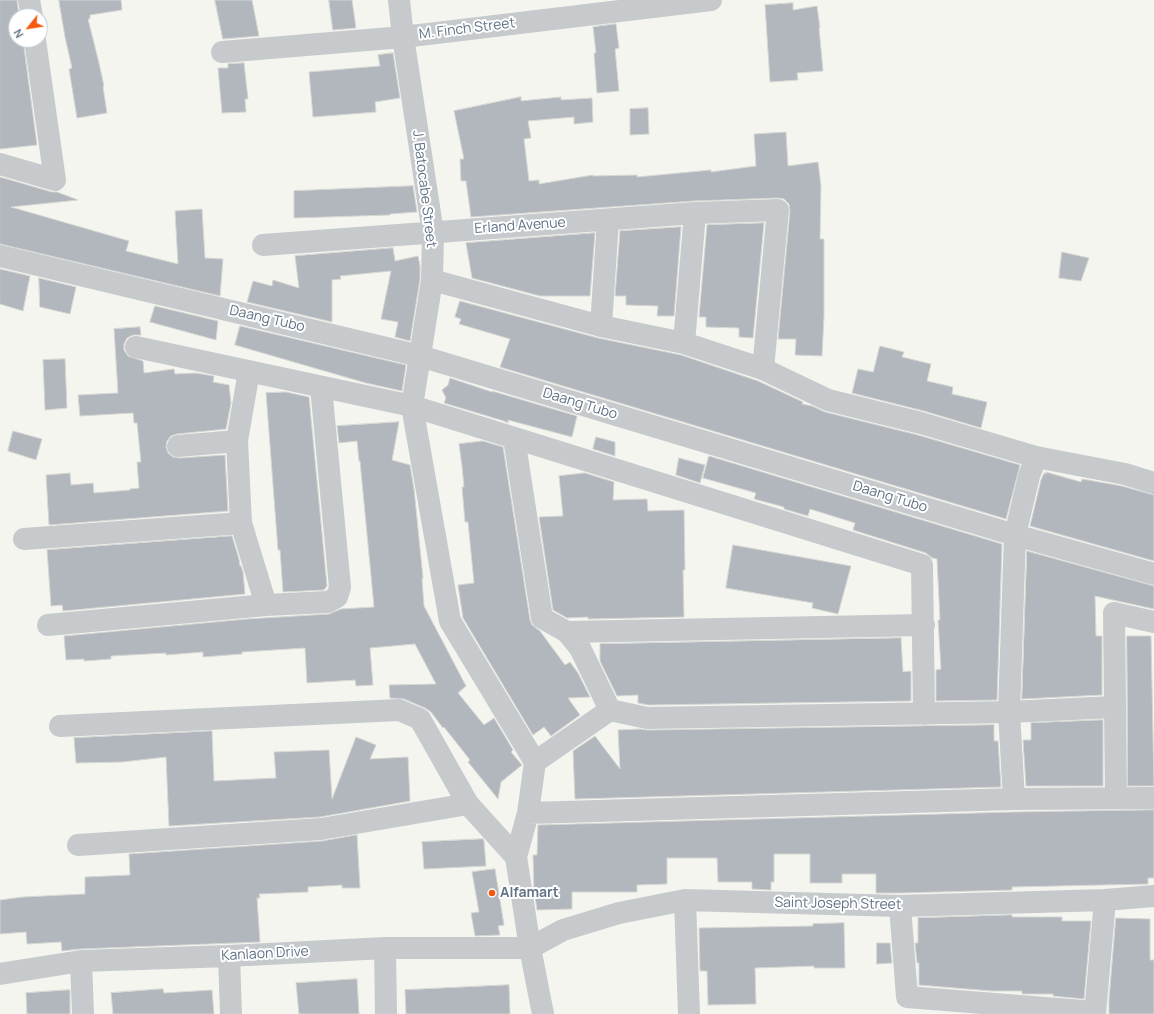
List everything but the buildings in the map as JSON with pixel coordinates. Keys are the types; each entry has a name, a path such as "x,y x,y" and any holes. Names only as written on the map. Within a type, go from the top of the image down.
{"street":[{"name":"J. Batocabe Street","path":"399,0 403,37 433,233 432,280 412,406 450,621 535,762"},
{"name":"M. Finch Street","path":"222,52 403,37 711,0"},
{"path":"0,164 55,180 36,48"},
{"name":"Erland Avenue","path":"263,245 695,213 778,210 763,370"},
{"path":"684,343 695,213"},
{"path":"601,326 608,220"},
{"name":"Daang Tubo","path":"0,256 420,356 1015,535 1154,574"},
{"path":"432,280 601,326 684,343 763,370 828,400 920,423 1036,457 1125,474 1154,483"},
{"path":"136,347 412,406 922,565 924,714"},
{"path":"249,371 238,441 241,523 266,605"},
{"path":"48,625 266,605 328,602 337,597 340,587 321,387"},
{"path":"514,438 542,618 567,632 580,648 610,710"},
{"path":"178,446 238,441"},
{"path":"1014,799 1009,712 1015,535 1029,476 1036,457"},
{"path":"24,539 241,523"},
{"path":"1116,798 1114,613 1154,622"},
{"path":"567,632 924,625"},
{"path":"543,1014 530,948 516,857 528,813 535,762 610,710 647,718 1009,712 1114,707"},
{"path":"60,726 399,710 420,719 468,804 516,857"},
{"path":"528,813 1014,799 1154,798"},
{"path":"78,845 320,829 468,804"},
{"name":"Saint Joseph Street","path":"530,948 563,930 619,913 685,900 900,906 1105,900 1154,896"},
{"path":"685,900 689,1014"},
{"path":"900,906 907,997 1095,1013 1105,900"},
{"path":"385,948 386,1014"},
{"name":"Kanlaon Drive","path":"0,974 81,961 229,956 385,948 530,948"},
{"path":"229,956 231,1014"},
{"path":"81,961 83,1014"}],"place":[{"name":"Alfamart","path":"492,893"}]}
